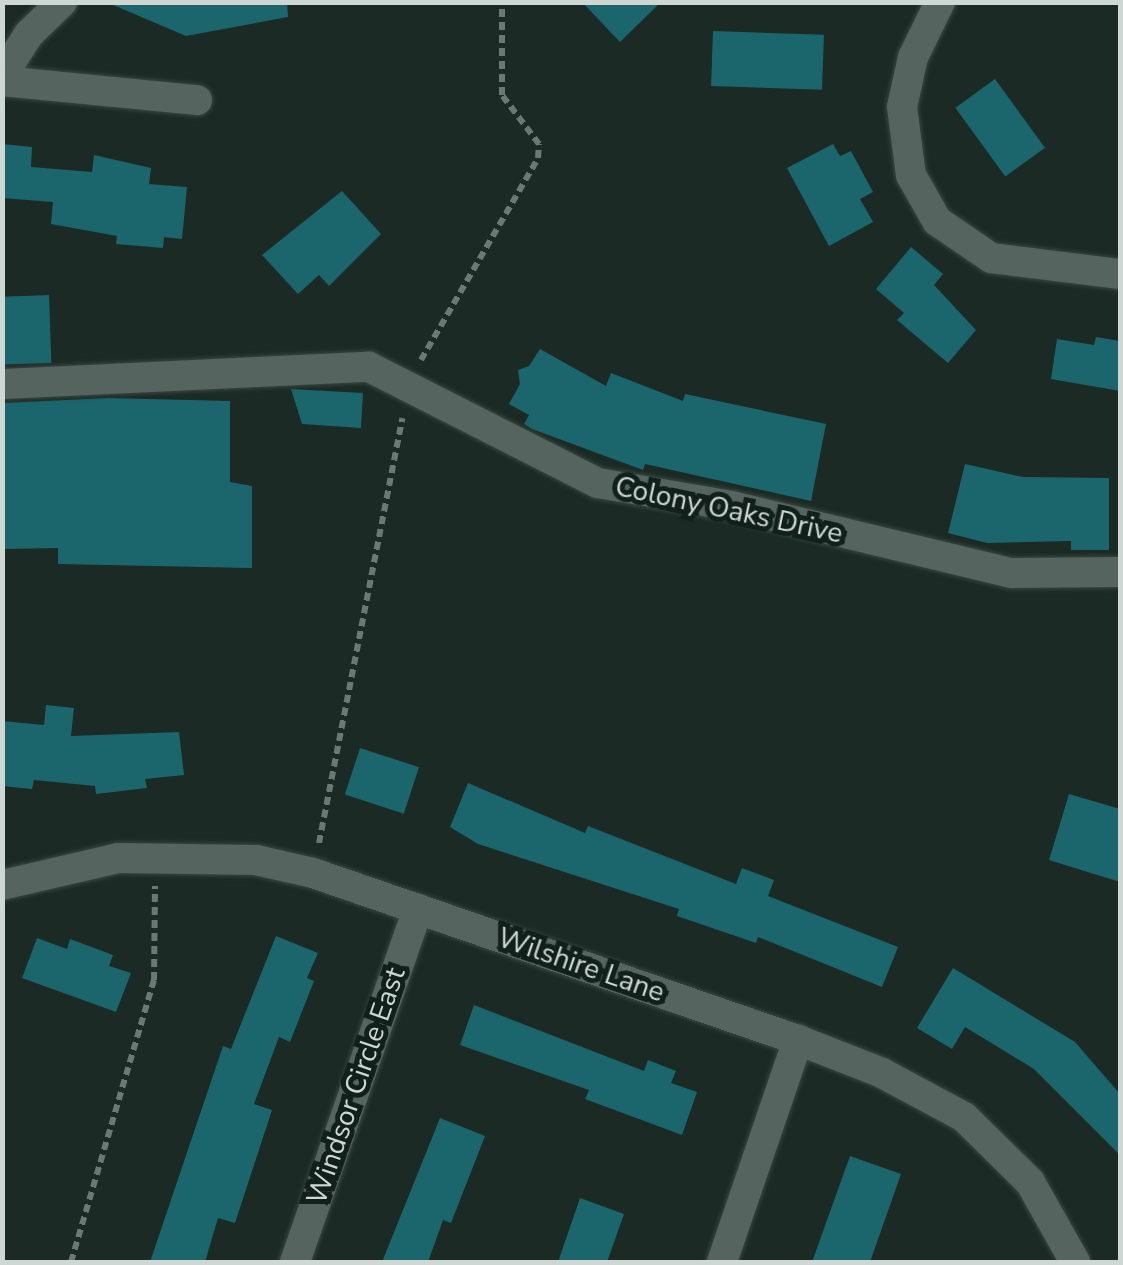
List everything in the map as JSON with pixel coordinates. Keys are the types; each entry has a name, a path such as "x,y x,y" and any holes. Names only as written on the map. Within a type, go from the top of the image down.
{"street":[{"path":"62,2 29,34 2,79 197,100"},
{"path":"940,2 913,58 902,107 911,175 930,210 963,244 991,258 1120,274"},
{"name":"Colony Oaks Drive","path":"2,384 350,365 408,382 598,482 732,506 1012,574 1120,572"},
{"name":"Wilshire Lane","path":"2,885 84,862 154,855 256,860 312,873 798,1040 882,1072 964,1117 1030,1182 1075,1262"},
{"name":"Windsor Circle East","path":"294,1262 418,909"},
{"path":"722,1262 798,1040"}],"path":[{"path":"312,873 408,382 538,158 538,144 502,95 502,2"},
{"path":"71,1262 154,980 154,855"}],"building":[{"path":"106,2 287,2 288,17 186,36"},
{"path":"582,2 661,2 620,42"},
{"path":"713,31 824,35 822,90 711,86"},
{"path":"995,79 1045,148 1005,177 955,108"},
{"path":"2,144 32,147 31,167 92,172 94,155 151,168 149,184 187,187 182,239 164,237 163,248 116,244 117,236 51,224 53,202 2,198"},
{"path":"833,144 840,156 851,151 873,192 860,199 873,222 829,246 787,168"},
{"path":"342,191 381,234 329,286 319,275 298,294 262,255"},
{"path":"911,247 943,274 934,285 976,330 948,363 897,320 904,313 876,289"},
{"path":"49,295 51,363 4,365 2,297"},
{"path":"1096,337 1120,341 1120,391 1051,379 1057,339 1094,345"},
{"path":"540,349 606,386 611,373 683,401 685,394 826,424 811,501 645,464 643,470 532,429 524,424 529,415 509,404 520,384 518,370 529,366"},
{"path":"291,389 363,393 361,428 302,424"},
{"path":"108,398 230,401 230,482 252,486 252,568 58,564 58,548 2,549 2,403"},
{"path":"965,464 1023,477 1109,478 1109,550 1071,550 1071,541 987,543 948,533"},
{"path":"46,705 74,708 71,736 179,732 184,775 145,779 147,788 96,794 95,786 34,780 32,789 2,786 2,721 44,725"},
{"path":"360,748 419,767 404,814 345,795"},
{"path":"468,783 585,833 588,826 736,884 742,868 774,880 768,896 898,947 882,987 758,937 756,943 677,916 679,909 478,844 450,827"},
{"path":"1069,794 1120,809 1120,882 1049,860"},
{"path":"276,936 318,953 307,978 314,981 290,1042 279,1037 254,1104 272,1110 235,1223 218,1218 205,1262 150,1262 223,1046 231,1049"},
{"path":"37,938 67,949 70,939 113,955 109,966 131,973 116,1012 22,978"},
{"path":"953,968 1075,1042 1120,1094 1120,1155 1034,1069 965,1027 952,1049 917,1028"},
{"path":"474,1005 644,1071 648,1060 676,1071 671,1083 697,1092 682,1135 585,1099 589,1090 460,1045"},
{"path":"440,1118 485,1136 451,1223 443,1220 428,1262 382,1262"},
{"path":"850,1156 901,1174 870,1262 812,1262"},
{"path":"580,1198 624,1214 607,1262 558,1262"}]}
